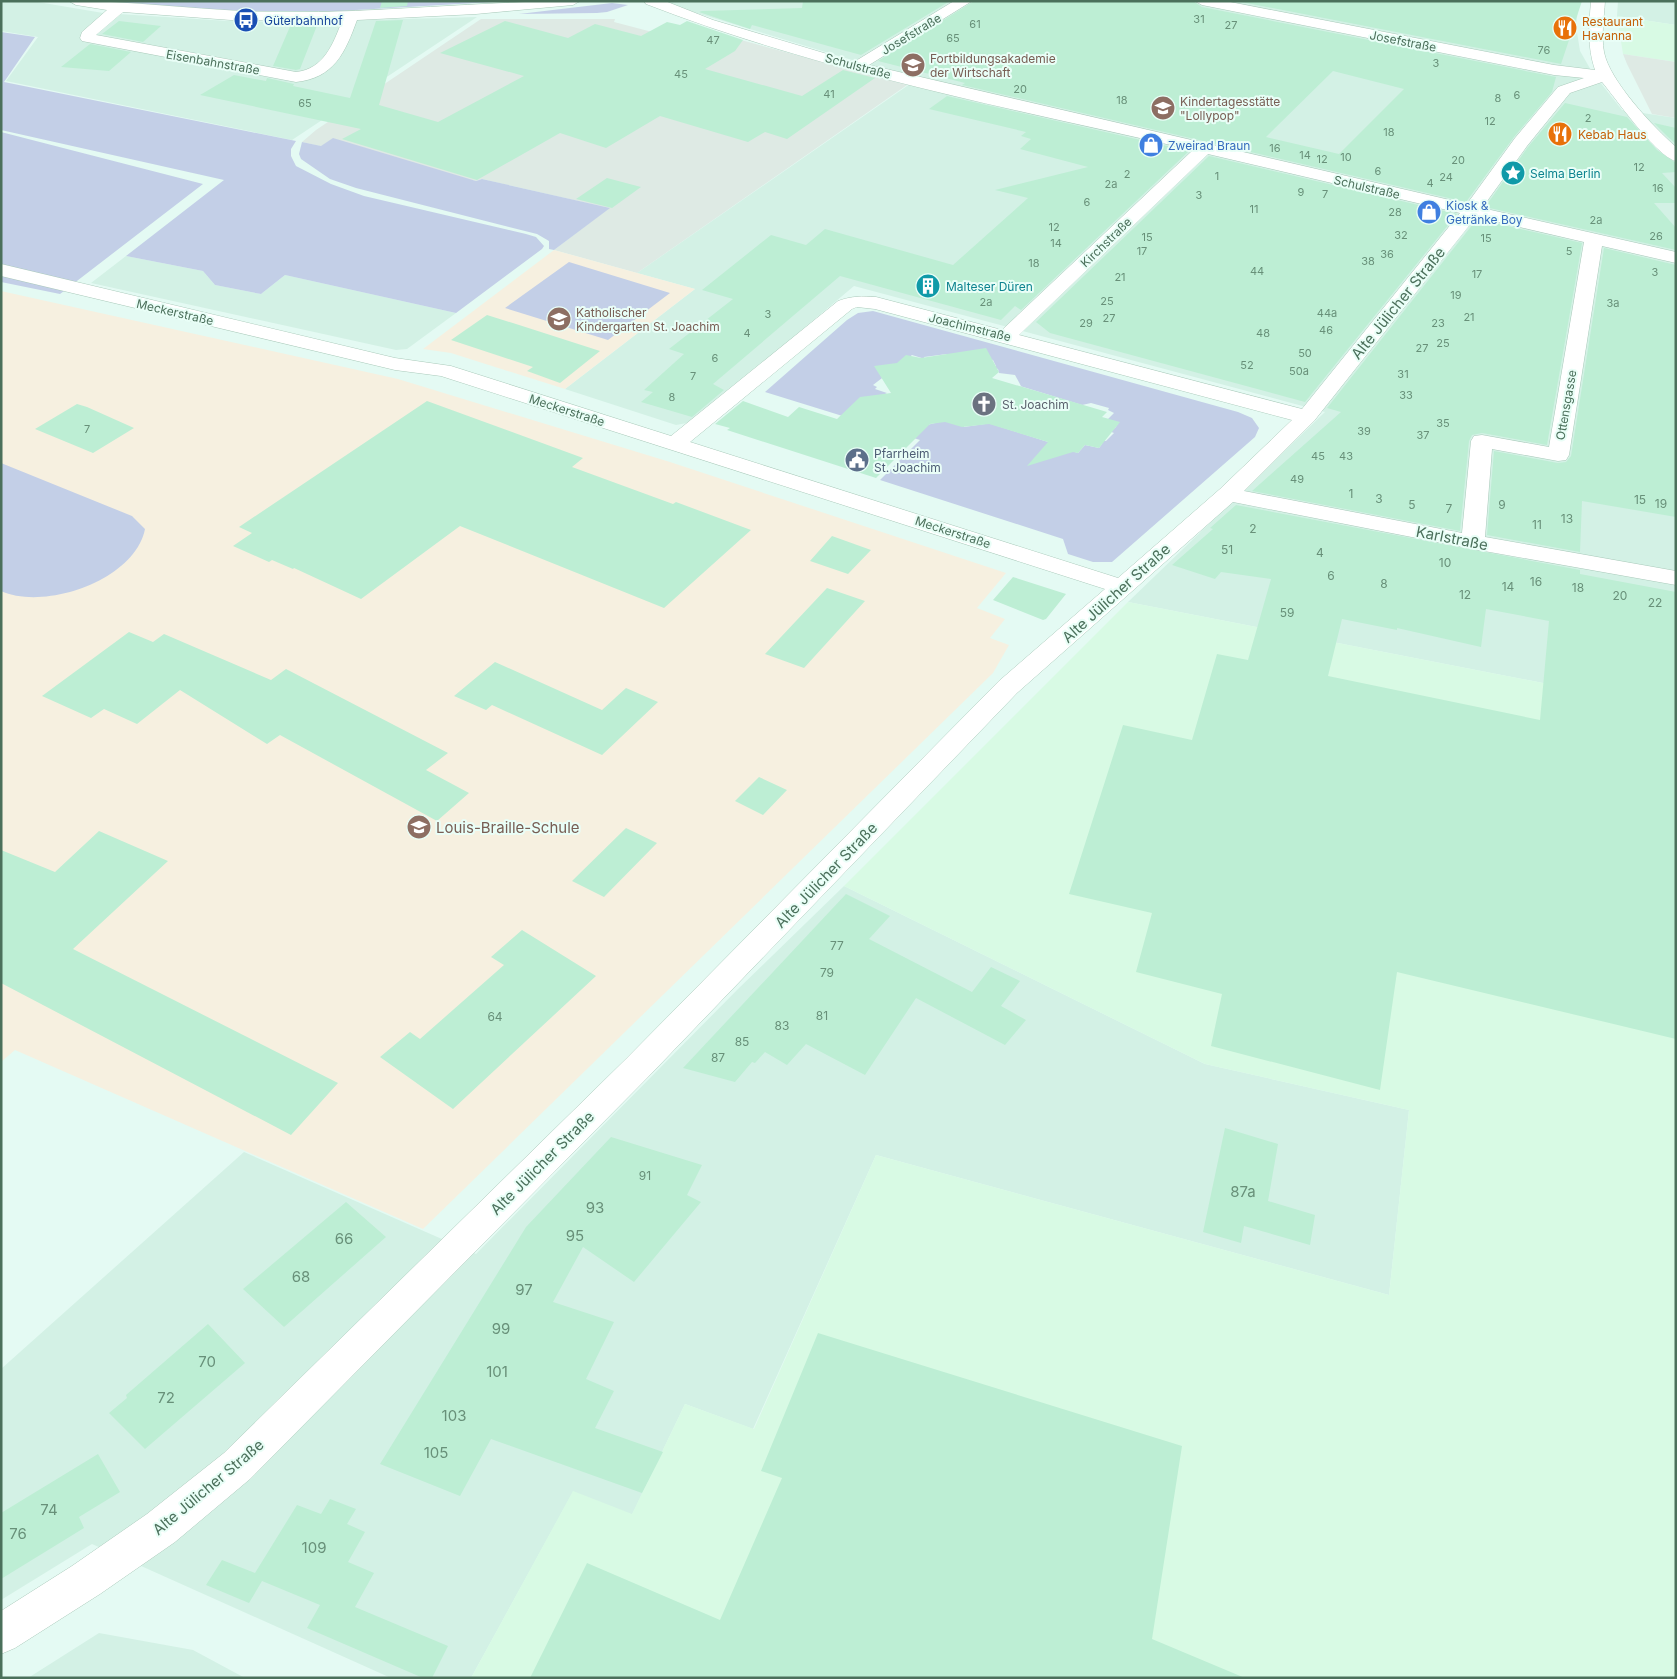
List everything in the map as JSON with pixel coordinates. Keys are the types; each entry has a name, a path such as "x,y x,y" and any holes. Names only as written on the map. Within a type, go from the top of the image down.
{"street":[{"path":"76,1 119,8 247,16 351,16 476,10 573,1"},
{"name":"Schulstraße","path":"651,1 701,20 856,68 1676,258"},
{"name":"Josefstraße","path":"856,68 965,1"},
{"name":"Josefstraße","path":"1202,1 1554,70 1605,76"},
{"path":"1598,1 1595,39 1596,54 1605,76 1658,140 1676,156"},
{"name":"Eisenbahnstraße","path":"119,8 86,35 87,38 296,77 312,76 330,63 351,16"},
{"name":"Alte Jülicher Straße","path":"1,1634 86,1580 161,1528 237,1466 638,1067 1008,687 1228,494 1307,417 1471,211 1521,142 1564,90 1605,76"},
{"name":"Kirchstraße","path":"1007,336 1204,148"},
{"name":"Ottensgasse","path":"1473,542 1482,441 1558,455 1594,239"},
{"name":"Meckerstraße","path":"1,270 395,364 444,370 1123,587"},
{"name":"Joachimstraße","path":"674,444 845,305 855,301 876,303 1007,336 1307,417"},
{"name":"Karlstraße","path":"1228,494 1473,542 1676,578"}],"shaded area":[{"path":"32,1 103,13 228,21 290,22 477,17 292,140 6,81 38,37 1,31 1,2"},
{"path":"102,1 510,1 339,11 240,11 115,4"},
{"path":"665,1 1579,1 1576,26 1580,51 1592,72 1622,110 1676,118 1676,709 1128,602 1325,412 854,286 692,422 676,425 565,389 695,289 637,273 920,77 862,63 690,11"},
{"path":"1618,1 1676,1 1676,25 1617,16"},
{"path":"612,3 628,5 607,12 597,13 519,14"},
{"path":"1617,16 1676,25 1676,62 1623,54"},
{"path":"481,19 615,19 614,22 721,50 741,40 907,85 637,273 554,250 609,208 482,179 476,181 302,142 316,130"},
{"path":"1,32 35,37 4,82 296,141 291,149 291,156 296,166 331,184 364,196 526,234 536,237 544,246 456,313 285,275 261,294 215,285 203,271 126,256 224,180 1,130"},
{"path":"1623,54 1676,62 1676,118 1652,114"},
{"path":"1,132 203,184 60,294 1,282"},
{"path":"333,138 476,181 482,179 610,208 554,250 549,249 549,241 537,234 356,188 330,179 301,159 299,154 302,142 321,146"},
{"name":"Katholischer Kindergarten St. Joachim","path":"554,250 695,289 565,389 451,353 423,349"},
{"path":"126,256 203,271 215,285 261,294 285,275 456,313 407,349 396,350 91,283"},
{"path":"569,262 670,293 608,340 505,308"},
{"name":"Louis-Braille-Schule","path":"1,291 398,379 670,462 1006,573 977,608 1005,619 990,638 1009,645 993,673 423,1229 15,1050 1,1062"},
{"path":"873,311 1238,412 1252,418 1259,428 1255,437 1112,562 1093,562 1068,554 1063,539 880,480 920,440 765,392 847,320 858,313","holes":["947,354 950,359 981,357 993,360 996,366 994,368 998,369 999,373 1015,375 1020,386 1082,405 1091,403 1109,408 1108,410 1114,413 1107,420 1118,424 1109,431 1114,433 1106,441 1100,440 1102,444 1099,448 1085,445 1078,453 1072,451 1062,454 1048,442 985,422 985,424 964,427 963,424 947,420 927,425 885,394 887,393 875,389 877,387 873,385 912,355 925,359 924,357"]},
{"path":"1,463 132,516 145,529 138,547 124,563 107,576 86,587 63,594 41,597 19,596 1,591"},
{"path":"1128,602 1676,709 1676,1678 471,1678 573,1491 632,1514 685,1404 754,1429 876,1155 1389,1295 1409,1110 1205,1064 844,886"},
{"path":"844,886 1205,1064 1409,1110 1389,1295 876,1155 753,1429 685,1404 632,1515 573,1492 471,1678 391,1678 92,1544 1,1600 1,1369 244,1152 476,1254 738,989"},
{"path":"99,1633 193,1650 245,1678 28,1678"}],"building":[{"path":"382,1 408,1 407,6 380,8"},
{"path":"803,1 950,1 861,55 752,25 750,29 699,12 802,8"},
{"path":"974,1 1193,1 1202,7 1556,77 1552,92 1514,137 1466,202 962,85 965,83 878,61","holes":["1333,71 1404,89 1339,154 1266,137"]},
{"path":"1236,1 1582,1 1561,64"},
{"path":"403,20 379,105 438,122 524,76 440,53 505,21 568,38 595,24 641,36 667,22 680,25 687,21 743,40 735,51 705,69 802,96 843,70 875,78 787,139 765,132 748,142 660,116 606,148 560,133 477,180 342,139 361,129 200,95 234,75 266,81 267,78 294,84 293,86 350,98 376,21"},
{"path":"119,21 161,26 143,42 102,34"},
{"path":"292,22 318,23 300,69 296,70 273,66"},
{"path":"90,44 131,52 109,71 61,67"},
{"path":"947,96 1189,151 1021,310 1015,306 1001,320 840,276 713,384 724,390 692,417 641,402 653,392 644,390 684,354 669,349 733,299 702,290 771,235 806,245 825,229 953,265 1028,198 995,190 1088,167 1020,149 1031,139 1021,136 1026,132 929,109"},
{"path":"1565,103 1627,117 1657,150 1676,163 1676,172 1662,173 1676,188 1676,203 1654,203 1676,228 1676,250 1485,207 1528,147"},
{"path":"1654,123 1676,128 1676,144 1668,137"},
{"path":"1209,156 1457,214 1305,402 1050,333 1036,322"},
{"path":"607,178 641,187 612,208 576,199"},
{"path":"1477,219 1582,243 1547,445 1482,433 1472,435 1469,441 1460,531 1252,491 1341,412 1327,408"},
{"path":"1604,248 1676,265 1676,517 1582,501 1580,552 1487,535 1494,451 1558,463 1566,462 1571,456"},
{"path":"487,315 600,351 560,383 527,371 533,367 451,340"},
{"path":"986,348 999,372 992,378 1107,412 1102,417 1120,422 1099,448 1085,445 1078,453 1073,452 1027,466 1048,442 989,424 962,427 945,422 930,424 876,478 727,430 730,428 715,424 743,401 788,417 799,407 837,419 860,397 891,393 874,366 897,363 906,355 921,358"},
{"path":"427,401 583,458 572,467 673,504 676,502 751,530 664,608 460,526 361,599 294,568 272,560 269,562 233,546 252,533 239,527"},
{"path":"77,404 134,428 93,453 35,429"},
{"path":"1236,505 1580,570 1580,574 1676,592 1676,1039 1397,972 1380,1090 1211,1046 1222,994 1136,972 1152,913 1069,894 1123,725 1192,740 1217,654 1248,660 1271,579 1221,572 1215,579 1172,565 1213,529 1210,528","holes":["1486,609 1549,621 1540,720 1328,676 1342,619 1397,630 1397,628 1481,647"]},
{"path":"832,536 871,550 848,574 810,561"},
{"path":"1013,577 1066,594 1046,619 1043,620 993,600"},
{"path":"827,588 865,601 804,668 765,654"},
{"path":"129,632 153,642 164,634 271,680 286,669 448,753 426,770 469,793 437,821 280,735 267,744 180,690 137,724 104,709 91,718 42,696"},
{"path":"495,662 602,710 626,688 658,702 602,755 492,705 486,710 454,696"},
{"path":"759,777 787,790 763,815 735,801"},
{"path":"626,828 657,843 604,897 572,881"},
{"path":"99,831 168,861 73,949 338,1083 291,1135 1,983 1,850 55,872"},
{"path":"846,894 890,916 869,939 972,992 991,967 1020,981 1001,1006 1026,1020 1005,1045 916,998 865,1075 806,1044 787,1065 765,1052 755,1063 752,1062 735,1082 683,1068"},
{"path":"522,930 596,976 453,1109 380,1057 410,1032 420,1039 504,965 491,957"},
{"path":"1225,1128 1278,1144 1268,1201 1315,1215 1310,1245 1244,1226 1241,1243 1203,1232"},
{"path":"611,1137 702,1165 687,1195 701,1202 634,1282 583,1247 553,1302 614,1322 586,1379 614,1391 595,1428 663,1452 642,1493 491,1439 460,1496 380,1464 526,1227"},
{"path":"346,1202 386,1237 284,1327 243,1289"},
{"path":"208,1324 245,1363 145,1449 109,1413 127,1398 126,1395"},
{"path":"818,1333 1182,1446 1152,1639 1245,1678 530,1678 587,1563 720,1620 782,1478 761,1471"},
{"path":"98,1454 120,1492 79,1517 84,1528 1,1579 1,1513"},
{"path":"330,1499 356,1509 347,1524 365,1532 348,1562 374,1573 355,1607 448,1646 432,1678 423,1678 307,1628 320,1605 262,1581 249,1603 206,1585 222,1560 255,1573 297,1505 321,1514"}],"place":[{"name":"Güterbahnhof","path":"246,20"},
{"name":"Restaurant Havanna","path":"1565,28"},
{"name":"Fortbildungsakademie der Wirtschaft","path":"913,65"},
{"name":"Kindertagesstätte \"Lollypop\"","path":"1163,108"},
{"name":"Kebab Haus","path":"1560,134"},
{"name":"Zweirad Braun","path":"1151,145"},
{"name":"Selma Berlin","path":"1513,173"},
{"name":"Kiosk & Getränke Boy","path":"1429,212"},
{"name":"Malteser Düren","path":"928,286"},
{"name":"Katholischer Kindergarten St. Joachim","path":"559,319"},
{"name":"St. Joachim","path":"984,404"},
{"name":"Pfarrheim St. Joachim","path":"857,460"},
{"name":"Louis-Braille-Schule","path":"419,827"}]}
